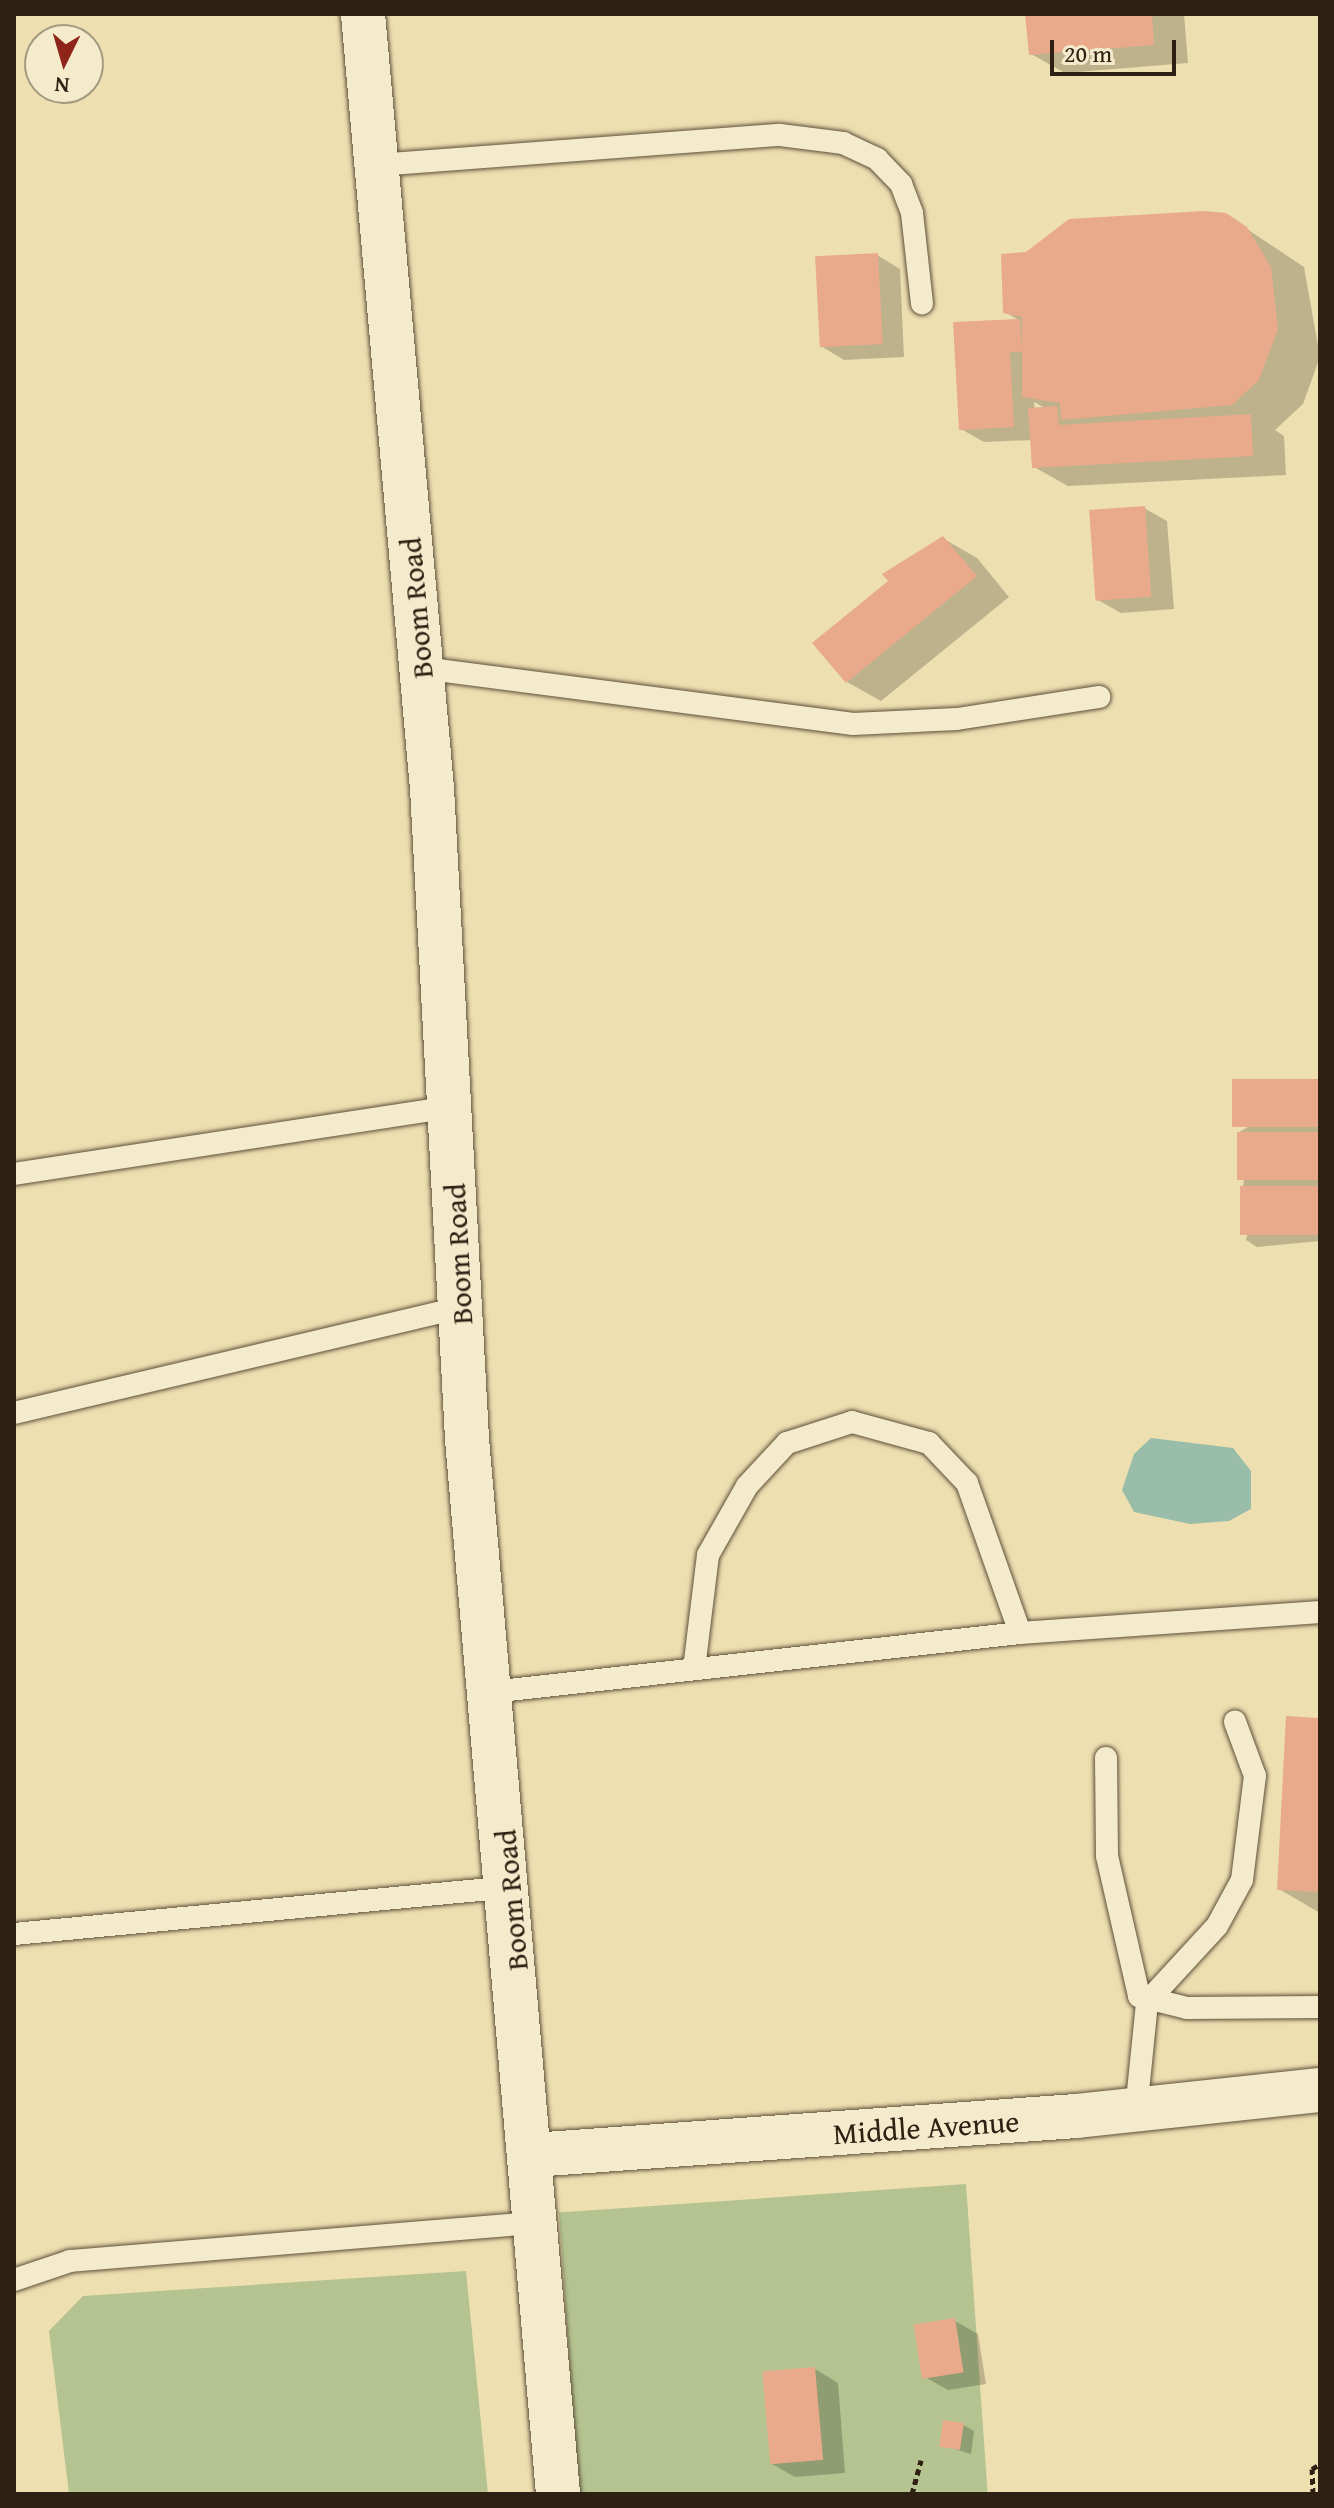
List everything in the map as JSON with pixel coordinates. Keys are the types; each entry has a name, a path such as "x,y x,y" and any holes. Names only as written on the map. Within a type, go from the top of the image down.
{"street":[{"name":"Boom Road","path":"363,14 422,668 461,1307 558,2494"},
{"name":"Middle Avenue","path":"532,2155 1136,2111 1320,2090"}],"lane":[{"path":"377,165 780,135 843,143 877,159 901,184 912,213 922,303"},
{"path":"422,668 853,724 957,719 1099,697"},
{"path":"14,1174 451,1107"},
{"path":"14,1413 461,1307"},
{"path":"694,1669 708,1555 747,1486 787,1443 852,1422 929,1443 967,1483 1020,1633"},
{"path":"491,1692 1020,1633 1320,1612"},
{"path":"1147,2002 1217,1926 1242,1880 1255,1776 1235,1722"},
{"path":"1106,1758 1107,1856 1147,2002 1136,2111"},
{"path":"14,1934 510,1887"},
{"path":"1147,2002 1320,2007"},
{"path":"14,2280 70,2261 537,2223"}],"path":[{"path":"912,2494 921,2460"},
{"path":"1313,2494 1312,2469 1320,2464"}],"shaded area":[{"path":"1151,1438 1233,1448 1251,1471 1251,1509 1229,1521 1190,1524 1134,1512 1122,1490 1134,1454"},
{"path":"966,2184 988,2494 579,2494 559,2212"},
{"path":"466,2271 488,2494 69,2494 49,2331 83,2296"}],"building":[{"path":"1025,14 1152,14 1154,45 1029,55"},
{"path":"1204,211 1226,213 1247,227 1271,267 1278,329 1259,380 1232,405 1061,420 1060,403 1022,397 1022,317 1003,313 1001,254 1026,252 1069,219"},
{"path":"878,253 883,344 820,347 815,256"},
{"path":"1020,319 1022,352 1010,352 1014,427 959,430 953,322"},
{"path":"1057,406 1059,425 1251,414 1253,456 1032,468 1028,408"},
{"path":"1145,506 1151,597 1095,601 1089,510"},
{"path":"943,536 977,576 846,683 812,643 888,581 882,574"},
{"path":"1232,1079 1320,1079 1320,1127 1232,1127"},
{"path":"1237,1132 1320,1132 1320,1180 1237,1180"},
{"path":"1240,1186 1320,1186 1320,1235 1240,1235"},
{"path":"1286,1716 1318,1718 1320,1892 1277,1890"},
{"path":"955,2318 964,2372 922,2379 914,2325"},
{"path":"815,2367 823,2460 770,2464 762,2372"},
{"path":"943,2420 964,2423 960,2450 939,2447"}]}
